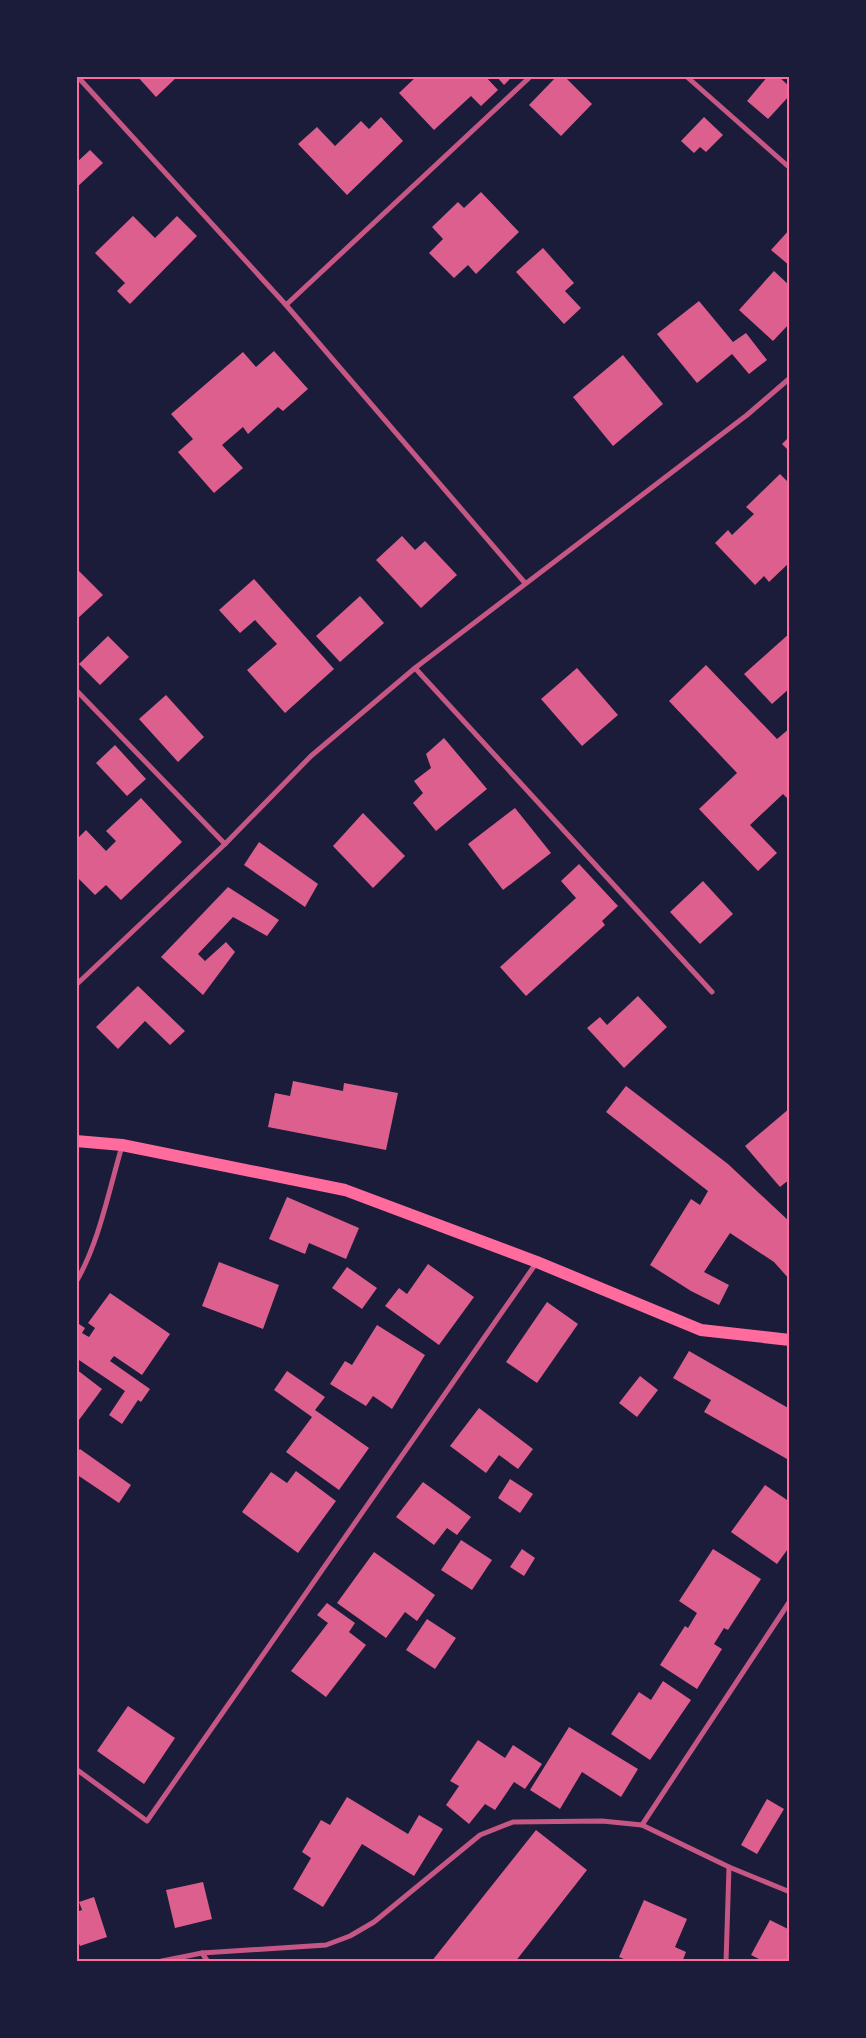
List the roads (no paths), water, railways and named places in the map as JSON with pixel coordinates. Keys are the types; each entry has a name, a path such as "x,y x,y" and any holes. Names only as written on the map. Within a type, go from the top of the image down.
{"main road":[{"path":"76,1141 122,1145 345,1190 537,1262 701,1330 790,1340"}],"street":[{"path":"77,76 286,305 525,583"},
{"path":"286,305 531,76"},
{"path":"686,76 790,168"},
{"path":"76,985 225,844 311,756 415,668 747,416 790,378"},
{"path":"415,668 712,992"},
{"path":"76,690 225,844"},
{"path":"76,1282 83,1271 93,1243 122,1145"},
{"path":"76,1769 147,1821 537,1262"},
{"path":"642,1825 790,1601"},
{"path":"157,1962 202,1953 326,1945 350,1936 374,1922 480,1835 513,1822 602,1821 642,1825 728,1867 790,1892"},
{"path":"726,1962 728,1867"},
{"path":"202,1953 208,1962"}]}
